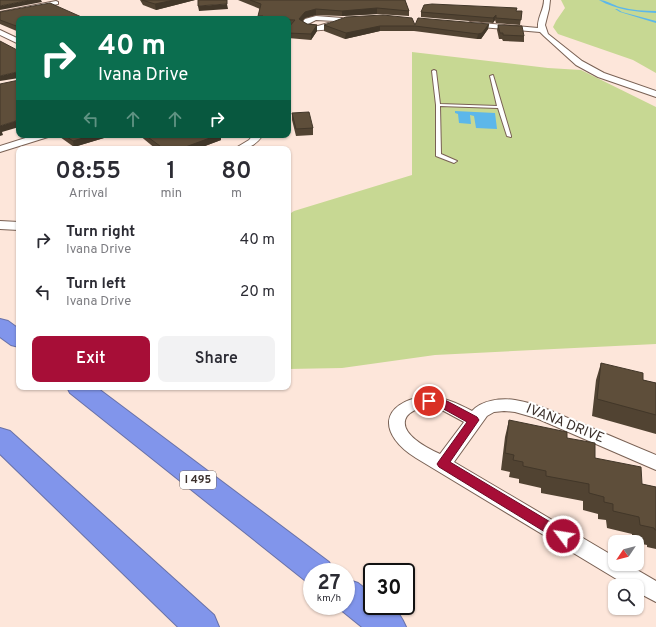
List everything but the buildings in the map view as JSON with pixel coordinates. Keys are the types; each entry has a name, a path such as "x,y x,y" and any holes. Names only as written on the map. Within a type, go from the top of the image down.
{"highway":[{"path":"0,326 16,338"},
{"name":"I 495","path":"83,390 306,563"},
{"path":"0,438 202,627"},
{"path":"355,601 389,627"}],"street":[{"path":"542,30 542,18 548,5 547,0"},
{"path":"0,14 56,3"},
{"path":"342,20 351,19"},
{"path":"462,23 542,30 579,63 601,75 656,94"},
{"path":"0,32 16,40"},
{"path":"4,42 16,40"},
{"path":"0,149 35,138"},
{"path":"245,146 255,138"},
{"path":"2,226 16,226"},
{"path":"474,420 448,406 436,402 415,403 400,413 397,428 403,439 656,592"},
{"name":"IVANA DRIVE","path":"443,464 481,412 491,407 504,405 515,406 541,413 656,463"}],"lane":[{"path":"434,71 438,105 438,155 454,162"},
{"path":"492,76 509,136"},
{"path":"438,105 500,107"}],"green space":[{"path":"561,0 656,0 656,73 633,60 558,34 553,27 565,8"},
{"path":"412,52 548,68 581,70 656,107 656,344 435,355 342,368 291,369 291,213 412,175"}],"water":[{"path":"455,111 495,113 497,129 476,128 474,116 470,115 471,124 459,123 458,114 455,113"}],"waterway":[{"path":"600,0 613,6 656,12"},
{"path":"616,9 621,12 656,22"}],"route":[{"path":"429,401 448,406 474,420 443,464 563,536"}]}
